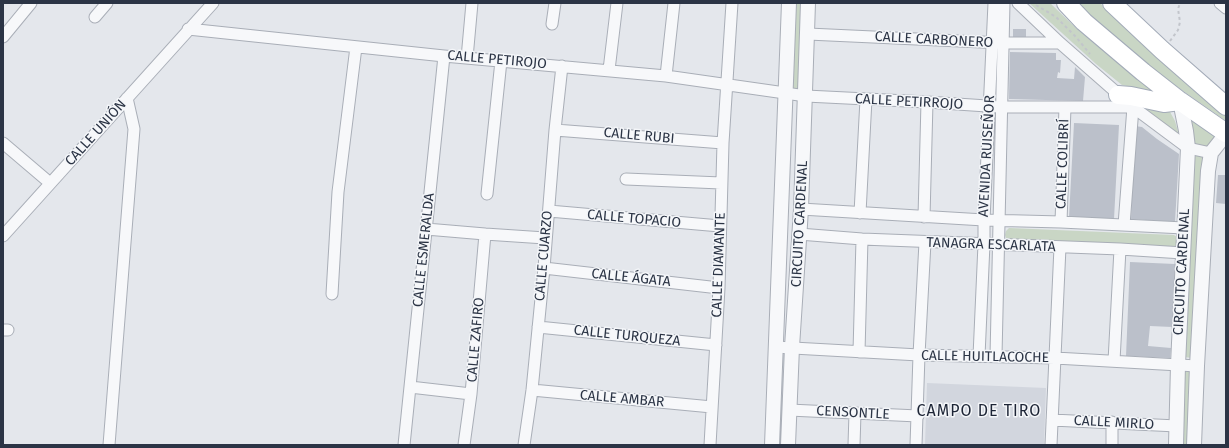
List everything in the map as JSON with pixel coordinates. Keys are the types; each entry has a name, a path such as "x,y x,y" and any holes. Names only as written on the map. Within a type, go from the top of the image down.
{"main road":[{"path":"1066,3 1084,22 1138,68 1180,101 1226,133"},
{"path":"1112,3 1162,50 1226,106"},
{"path":"1118,95 1164,102 1180,101"}],"street":[{"path":"3,37 31,3"},
{"path":"95,17 108,3"},
{"name":"CALLE UNIÓN","path":"3,236 213,3"},
{"path":"467,58 472,3"},
{"path":"552,24 555,3"},
{"path":"609,70 618,3"},
{"path":"666,76 674,3"},
{"name":"CALLE DIAMANTE","path":"710,445 719,288 722,143 732,3"},
{"name":"CIRCUITO CARDENAL","path":"772,445 789,3"},
{"name":"CIRCUITO CARDENAL","path":"788,445 792,347 800,234 806,96 808,3"},
{"name":"AVENIDA RUISEÑOR","path":"994,3 1002,107 996,356"},
{"name":"AVENIDA RUISEÑOR","path":"979,356 990,106 1004,3"},
{"path":"1018,3 1060,43 1133,107 1188,148 1211,153"},
{"path":"1220,3 1226,8"},
{"name":"CALLE PETIROJO","path":"188,29 444,56 666,76 806,96"},
{"name":"CALLE CARBONERO","path":"808,34 998,43 1060,43"},
{"path":"332,294 338,192 356,47"},
{"name":"CALLE ESMERALDA","path":"404,445 444,56"},
{"path":"487,194 501,61"},
{"name":"CALLE CUARZO","path":"524,445 532,390 562,66"},
{"name":"CALLE PETIRROJO","path":"806,96 1002,107 1133,107"},
{"path":"109,445 134,129 127,98"},
{"path":"860,213 866,99"},
{"name":"CIRCUITO CARDENAL","path":"1176,445 1178,365 1188,148 1180,101"},
{"path":"924,216 927,102"},
{"name":"CALLE COLIBRÍ","path":"1061,222 1065,107"},
{"path":"1124,225 1133,107"},
{"name":"CALLE RUBI","path":"555,130 722,143"},
{"name":"CIRCUITO CARDENAL","path":"1194,445 1208,172 1211,153 1226,133"},
{"path":"3,143 50,183"},
{"path":"626,179 721,184"},
{"name":"TANAGRA ESCARLATA","path":"801,209 984,220 1184,228"},
{"name":"CALLE TOPACIO","path":"549,211 720,226"},
{"path":"426,229 546,238"},
{"name":"CALLE ZAFIRO","path":"464,445 485,234"},
{"name":"TANAGRA ESCARLATA","path":"800,234 862,239 1120,249 1183,253"},
{"path":"858,352 862,239"},
{"path":"916,445 925,242"},
{"path":"1051,445 1060,247"},
{"path":"1114,361 1120,249"},
{"name":"CALLE ÁGATA","path":"544,268 719,288"},
{"name":"CALLE TURQUEZA","path":"538,327 716,345"},
{"name":"CALLE HUITLACOCHE","path":"775,346 920,355 1055,358 1197,366"},
{"path":"410,387 470,394"},
{"name":"CALLE AMBAR","path":"532,390 712,407"},
{"name":"CENSONTLE","path":"789,410 918,416"},
{"path":"854,445 855,413"},
{"name":"CALLE MIRLO","path":"1052,420 1177,426"},
{"path":"1112,422 1112,445"}],"path":[{"path":"1033,3 1056,17 1076,36 1090,54"},
{"path":"1162,50 1178,30 1180,22 1178,9 1180,3"}],"shaded area":[{"path":"927,383 1046,388 1044,445 925,445"}],"green space":[{"path":"794,3 804,3 800,89 791,89"},
{"path":"1029,3 1050,3 1077,29 1153,92 1122,85 1096,64"},
{"path":"1076,3 1100,3 1171,70 1226,115 1226,121 1160,75"},
{"path":"1134,102 1169,110 1175,121 1179,135"},
{"path":"1186,115 1226,140 1203,157 1192,358 1184,357"},
{"path":"1009,228 1174,235 1177,237 1178,242 1173,248 1009,241 1005,235"},
{"path":"1183,372 1192,372 1190,445 1181,445"}],"building":[{"path":"1013,29 1026,29 1026,37 1013,37"},
{"path":"1010,52 1056,53 1056,60 1061,60 1060,73 1058,72 1057,78 1074,79 1075,67 1085,77 1083,101 1009,99"},
{"path":"1074,123 1119,125 1114,219 1069,217"},
{"path":"1135,126 1142,127 1179,154 1175,222 1131,219"},
{"path":"1218,175 1226,175 1226,204 1216,203"},
{"path":"1130,262 1175,264 1172,327 1150,326 1148,346 1171,348 1170,358 1126,356"}],"district":[{"name":"CAMPO DE TIRO","path":"979,412"}]}
